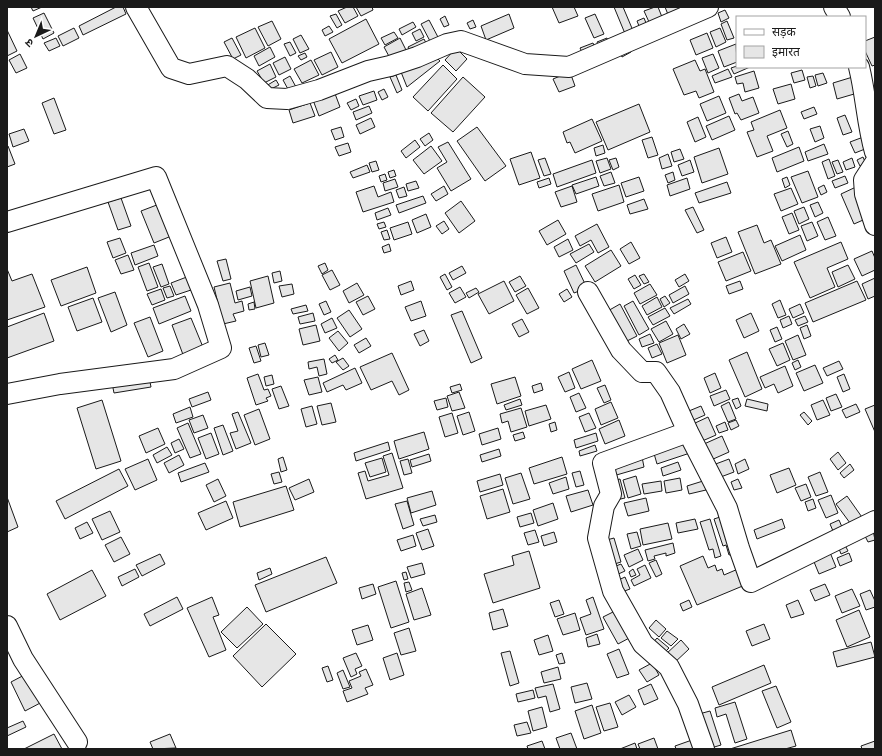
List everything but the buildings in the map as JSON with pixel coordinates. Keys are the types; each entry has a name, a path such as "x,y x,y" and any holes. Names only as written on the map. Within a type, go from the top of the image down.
{"street":[{"path":"136,7 170,68 189,74 227,66 247,79 267,98 286,99 319,90 368,71 390,66 417,57 447,44 461,41 525,64 569,67 708,7"},
{"path":"834,7 839,16"},
{"path":"860,68 869,132 875,152"},
{"path":"875,163 864,180 865,194 875,225"},
{"path":"7,222 156,177 208,305 221,348 174,369 60,384 7,394"},
{"path":"588,292 621,350 642,372 656,372 670,392 688,432 727,508 751,582 875,522"},
{"path":"688,432 602,463 611,494 604,506 598,538 613,590 643,644 669,667 688,704 704,749"},
{"path":"7,626 23,659 77,742"}]}
